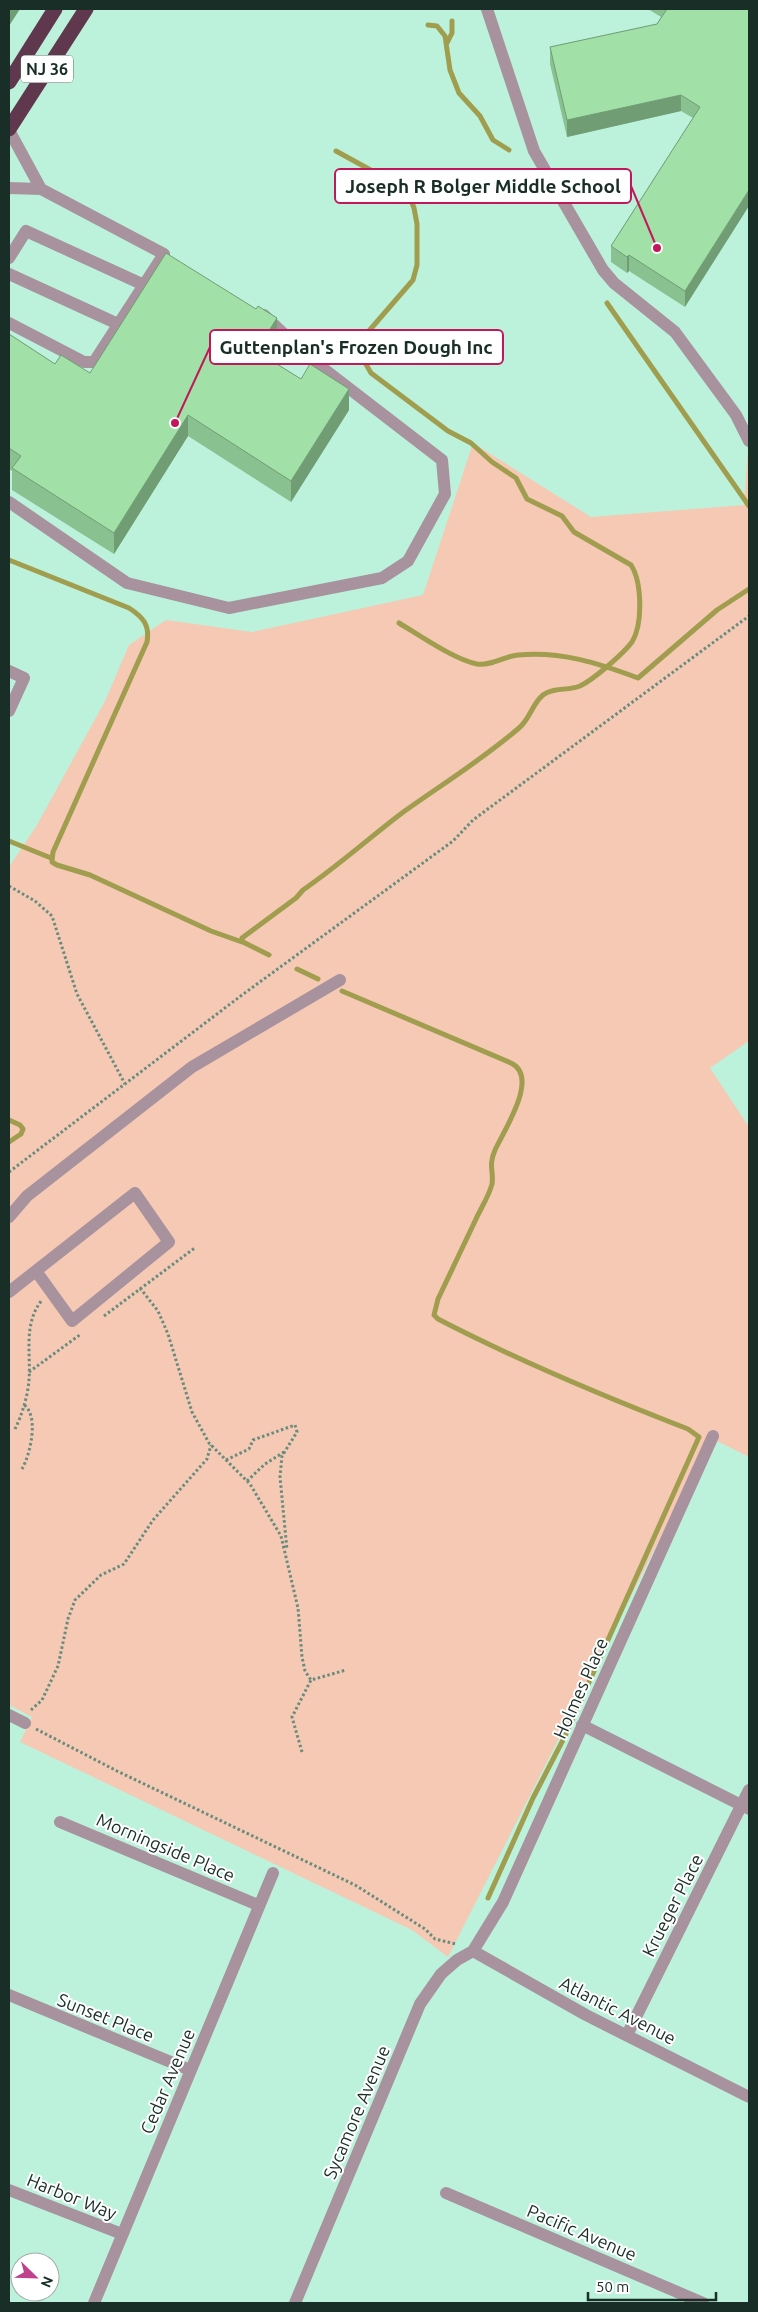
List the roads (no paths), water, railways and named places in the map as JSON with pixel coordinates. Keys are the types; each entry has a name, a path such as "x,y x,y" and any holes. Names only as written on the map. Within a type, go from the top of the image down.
{"highway":[{"name":"NJ 36","path":"10,76 55,9"},
{"name":"NJ 36","path":"9,129 86,9"}],"street":[{"path":"487,9 529,138 603,270 614,283 675,332 736,414 749,441"},
{"path":"9,129 41,189"},
{"path":"9,188 41,189 168,256 144,285 94,362 84,362 9,323"},
{"path":"9,258 26,231 144,285"},
{"path":"9,274 118,324"},
{"path":"9,502 127,583 229,608 382,578 408,561 445,494 442,460 307,356 255,309"},
{"path":"9,672 24,678 9,711"},
{"path":"9,1218 27,1196 192,1068 340,980"},
{"path":"9,1292 135,1193 170,1242 72,1321 36,1271"},
{"name":"Holmes Place","path":"470,1953 503,1902 713,1436"},
{"path":"582,1725 745,1807"},
{"name":"Krueger Place","path":"627,2035 745,1807 749,1790"},
{"name":"Morningside Place","path":"60,1822 258,1905"},
{"name":"Cedar Avenue","path":"94,2303 258,1905 273,1873"},
{"name":"Atlantic Avenue","path":"470,1953 586,2015 749,2097"},
{"name":"Sycamore Avenue","path":"296,2303 420,2004 441,1974 470,1953"},
{"name":"Sunset Place","path":"9,1996 190,2070"},
{"name":"Harbor Way","path":"9,2190 122,2234"},
{"name":"Pacific Avenue","path":"446,2193 703,2303"}],"waterway":[{"path":"447,43 452,33 452,21"},
{"path":"428,25 437,26 445,36 450,70 459,93 480,116 493,140 509,150"},
{"path":"269,955 243,942 242,938 296,898 303,890 402,813 505,740 523,724 543,695 551,691 580,686 600,673 632,642 638,625 640,603 635,572 631,565 574,532 562,516 527,499 516,478 492,462 471,443 448,431 371,373 360,354 360,347 368,332 413,280 417,265 417,224 414,208 407,190 336,151"},
{"path":"607,303 749,506"},
{"path":"9,560 129,608 142,618 148,636 147,642 53,852 52,862 90,875 211,931 242,942"},
{"path":"399,623 468,662 488,664 518,655 549,655 579,659 638,678 717,610 749,589"},
{"path":"9,841 51,858"},
{"path":"297,969 318,979"},
{"path":"342,991 511,1063 519,1070 522,1080 517,1104 493,1156 491,1188 438,1299 434,1315 438,1319 530,1364 688,1429 699,1437 564,1738 533,1798 488,1898"},
{"path":"9,1120 20,1125 23,1129 21,1134 9,1142"}],"place":[{"name":"Joseph R Bolger Middle School","path":"657,248"},
{"name":"Guttenplan's Frozen Dough Inc","path":"175,423"}]}
